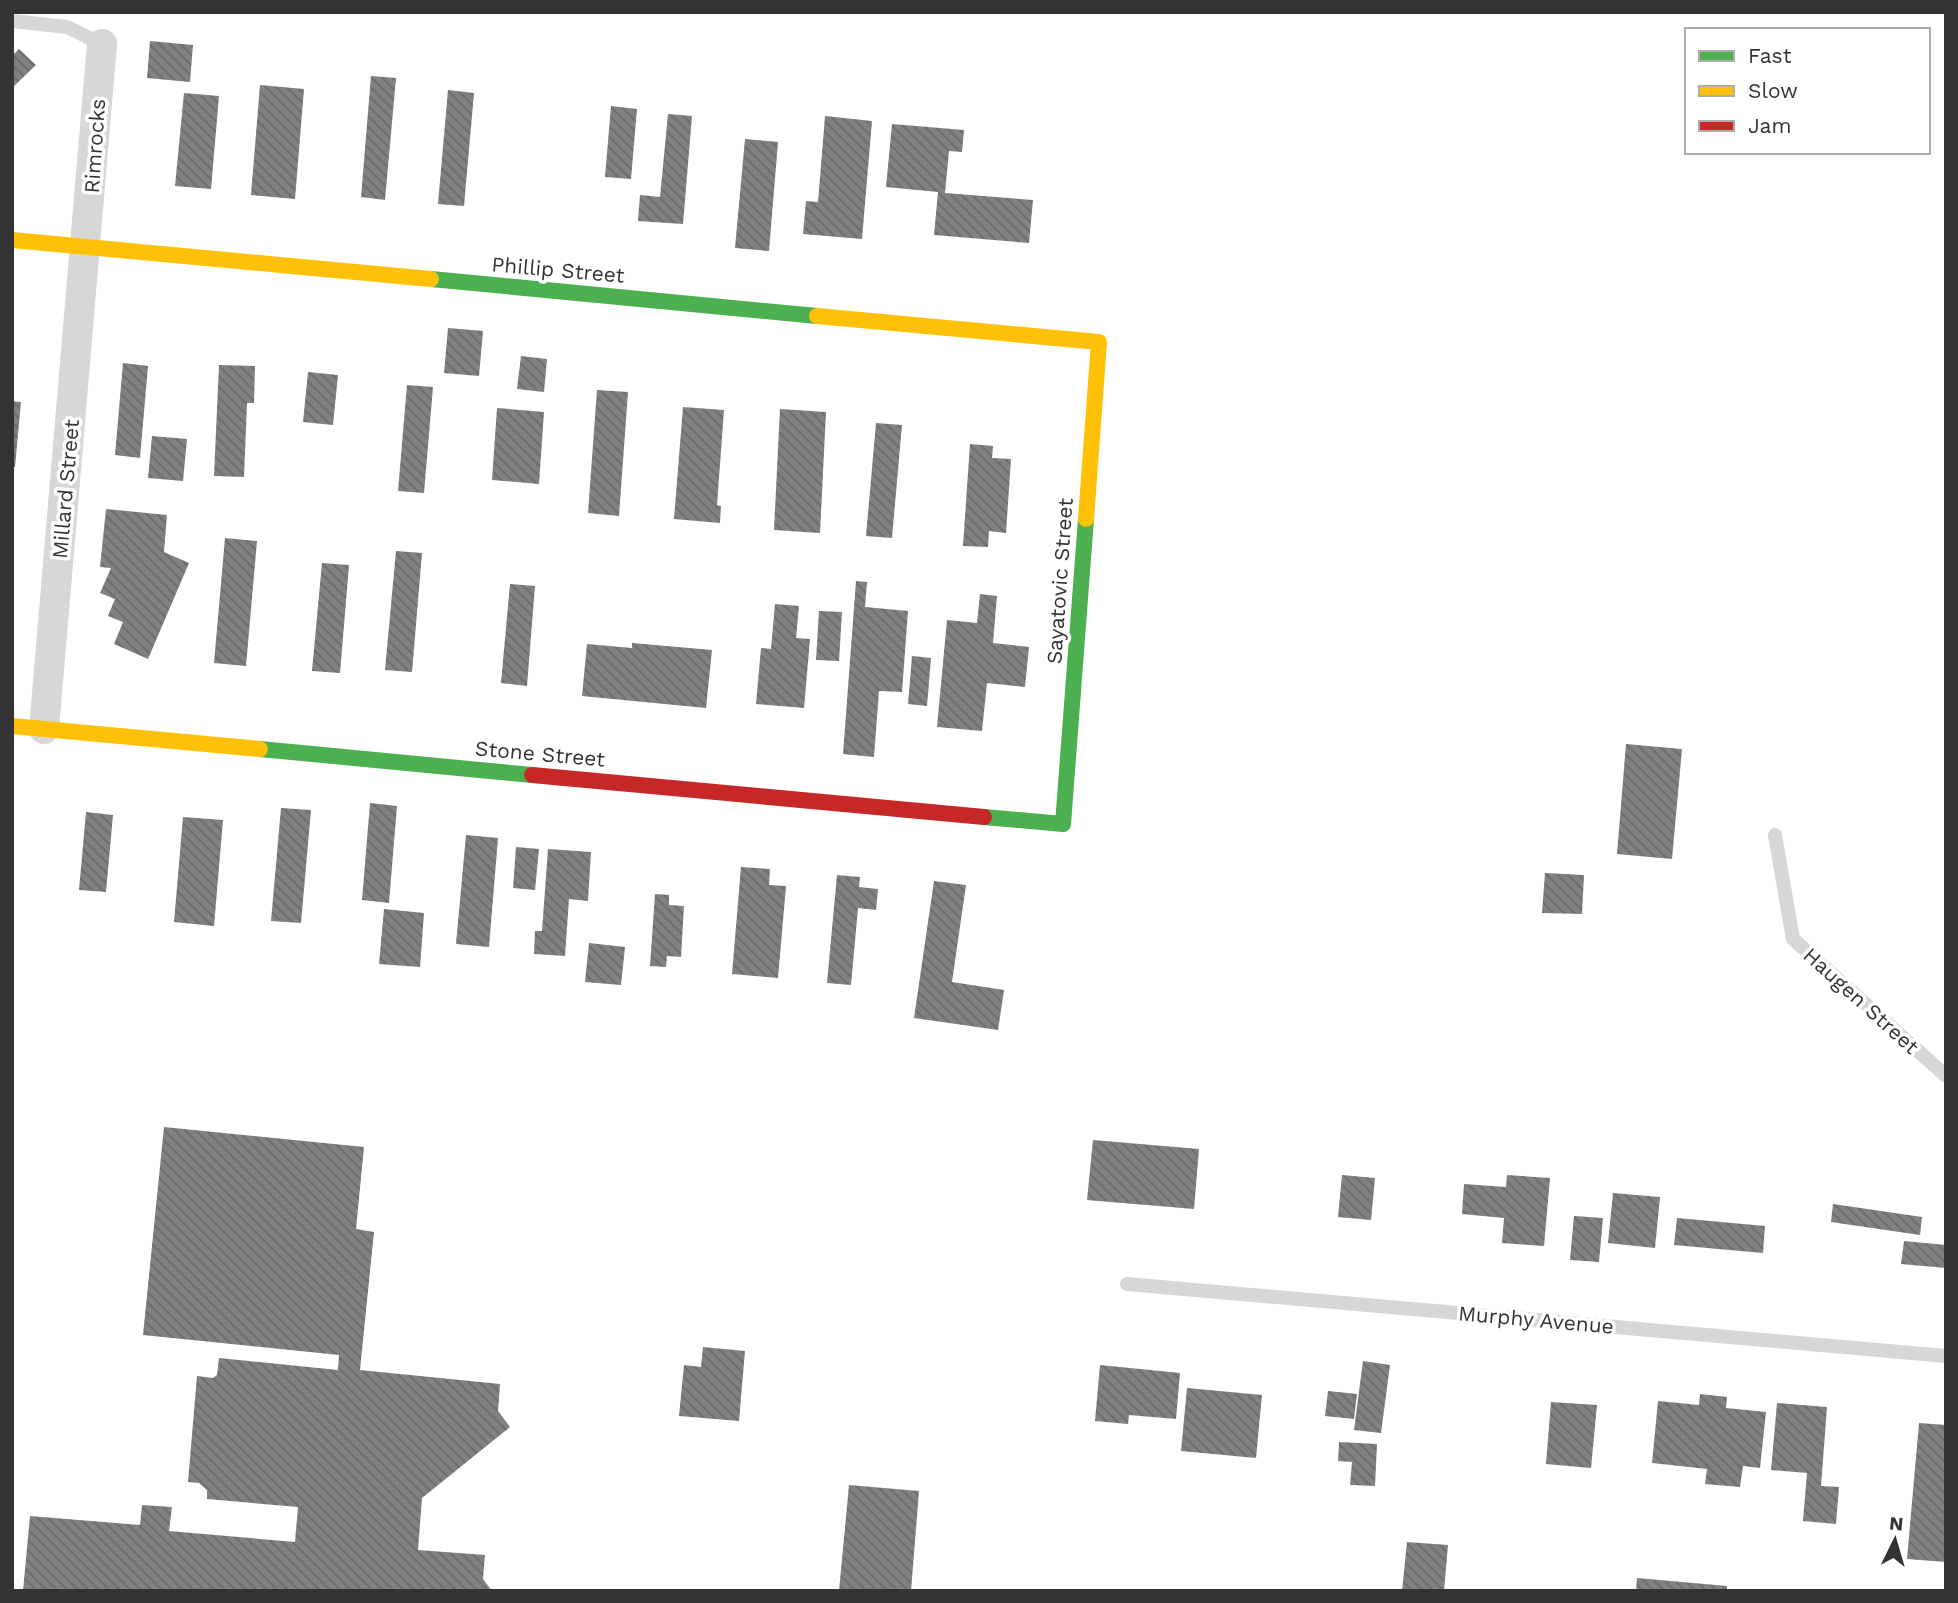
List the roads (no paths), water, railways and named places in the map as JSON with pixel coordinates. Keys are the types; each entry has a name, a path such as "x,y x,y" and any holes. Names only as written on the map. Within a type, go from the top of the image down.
{"street":[{"name":"Rimrocks","path":"87,248 102,44"},
{"name":"Phillip Street","path":"12,240 1099,342"},
{"name":"Millard Street","path":"44,729 87,248"},
{"name":"Sayatovic Street","path":"1063,824 1099,342"},
{"name":"Stone Street","path":"12,726 1063,824"}],"lane":[{"path":"12,21 67,26 102,44"},
{"name":"Haugen Street","path":"1775,835 1793,939 1946,1076"},
{"name":"Murphy Avenue","path":"1127,1284 1946,1356"}]}
